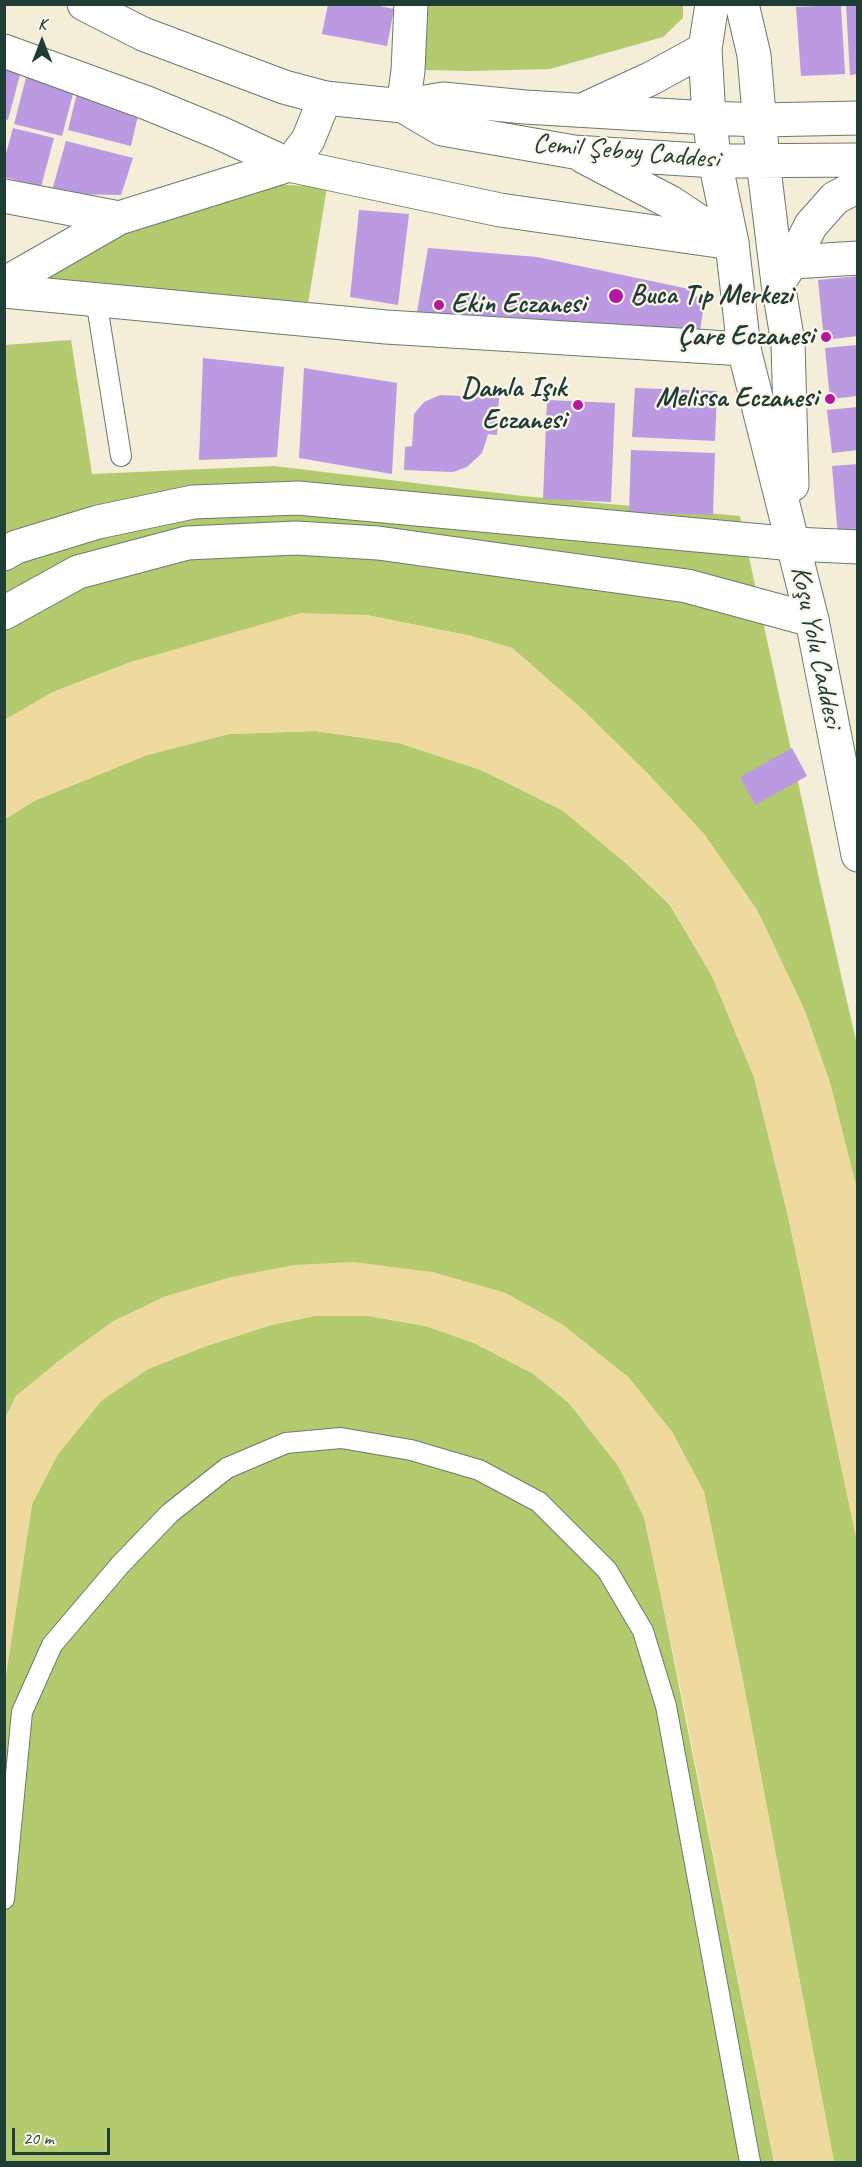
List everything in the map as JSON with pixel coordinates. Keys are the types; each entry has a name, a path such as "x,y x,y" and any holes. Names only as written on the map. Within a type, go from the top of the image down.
{"street":[{"name":"Cemil Şeboy Caddesi","path":"84,4 143,34 284,87 325,98 403,106 443,99 760,120"},
{"path":"403,106 408,71 411,4"},
{"path":"583,110 650,79 705,49 712,4"},
{"name":"Koşu Yolu Caddesi","path":"742,4 754,55 763,161 785,272 794,544"},
{"name":"Koşu Yolu Caddesi","path":"705,49 709,118 715,161 732,243 744,350 812,620 858,855"},
{"path":"4,51 147,103 289,165 500,210 732,243"},
{"path":"4,284 119,218 289,165 308,140 325,98"},
{"name":"Cemil Şeboy Caddesi","path":"403,106 442,129 574,152 715,161 858,160"},
{"path":"760,120 858,118"},
{"path":"574,152 670,202 732,243"},
{"path":"785,272 815,220 835,198 858,186"},
{"path":"4,196 119,218"},
{"path":"785,272 858,258"},
{"path":"4,291 386,327 744,350"},
{"path":"4,554 16,547 98,522 194,502 298,498 794,544 858,547"},
{"path":"4,612 78,572 187,543 296,538 378,543 687,586 812,620"}],"lane":[{"path":"96,299 120,456"},
{"path":"4,1899 22,1712 52,1645 120,1565 170,1513 227,1468 286,1443 341,1438 411,1450 479,1470 539,1502 607,1570 643,1631 666,1706 750,2163"}],"green space":[{"path":"422,5 683,5 683,18 663,37 550,69 426,70 420,54"},
{"path":"246,183 327,187 307,310 29,282 101,243"},
{"path":"71,340 92,474 274,466 523,496 740,516 857,1045 857,1190 830,1083 804,1009 757,910 704,834 650,776 583,710 512,648 471,636 366,615 212,640 131,662 53,692 5,720 5,345"},
{"path":"316,731 399,743 481,770 562,810 627,864 670,905 712,976 754,1077 788,1216 857,1541 857,2162 834,2162 743,1681 704,1492 672,1432 629,1378 563,1325 505,1293 432,1272 232,1277 164,1297 112,1322 16,1396 5,1420 5,819 36,800 147,755 229,734"},
{"path":"314,1316 369,1316 426,1326 474,1343 534,1374 569,1403 619,1467 644,1517 774,2162 5,2162 5,1681 32,1504 58,1454 102,1400 148,1369 206,1346 271,1325"}],"sand":[{"path":"301,613 366,615 471,636 512,648 583,710 650,776 704,834 757,910 804,1009 830,1083 857,1190 857,1541 788,1216 754,1077 712,976 671,905 627,864 562,810 481,770 399,743 316,731 229,734 147,755 36,800 5,819 5,720 53,692 131,662"},
{"path":"354,1262 432,1272 505,1293 563,1325 629,1378 672,1432 704,1492 743,1681 834,2162 774,2162 682,1695 644,1517 619,1467 569,1403 533,1374 474,1343 426,1326 369,1316 314,1316 271,1325 206,1346 148,1369 102,1400 58,1454 32,1504 5,1681 4,1420 16,1396 62,1358 112,1322 164,1297 232,1277 294,1265"}],"building":[{"path":"328,4 370,4 394,9 387,46 322,34"},
{"path":"841,5 845,74 801,76 796,7"},
{"path":"858,5 858,74 850,75 846,6"},
{"path":"4,59 23,63 8,120 4,119"},
{"path":"28,70 76,82 62,136 14,124"},
{"path":"79,85 139,111 131,146 68,130"},
{"path":"13,128 54,138 41,187 4,177 4,161"},
{"path":"66,141 133,158 121,195 51,194"},
{"path":"359,210 409,214 398,305 350,297"},
{"path":"428,248 537,257 689,289 704,304 700,331 416,318"},
{"path":"858,276 858,336 824,340 818,280"},
{"path":"858,345 858,396 830,399 825,348"},
{"path":"203,358 284,367 277,457 199,460"},
{"path":"304,368 397,383 392,474 299,458"},
{"path":"635,388 717,391 715,441 632,437"},
{"path":"440,395 499,398 497,435 488,434 482,453 467,467 453,472 404,470 405,447 412,446 414,414 424,402"},
{"path":"547,400 615,403 611,502 543,499"},
{"path":"858,407 858,450 832,453 827,410"},
{"path":"631,450 715,453 713,515 629,512"},
{"path":"858,464 858,536 838,537 832,466"},
{"path":"792,748 807,776 755,805 740,777"}],"place":[{"name":"Buca Tıp Merkezi","path":"616,296"},
{"name":"Ekin Eczanesi","path":"439,305"},
{"name":"Çare Eczanesi","path":"826,337"},
{"name":"Melissa Eczanesi","path":"830,399"},
{"name":"Damla Işık Eczanesi","path":"578,405"}]}
